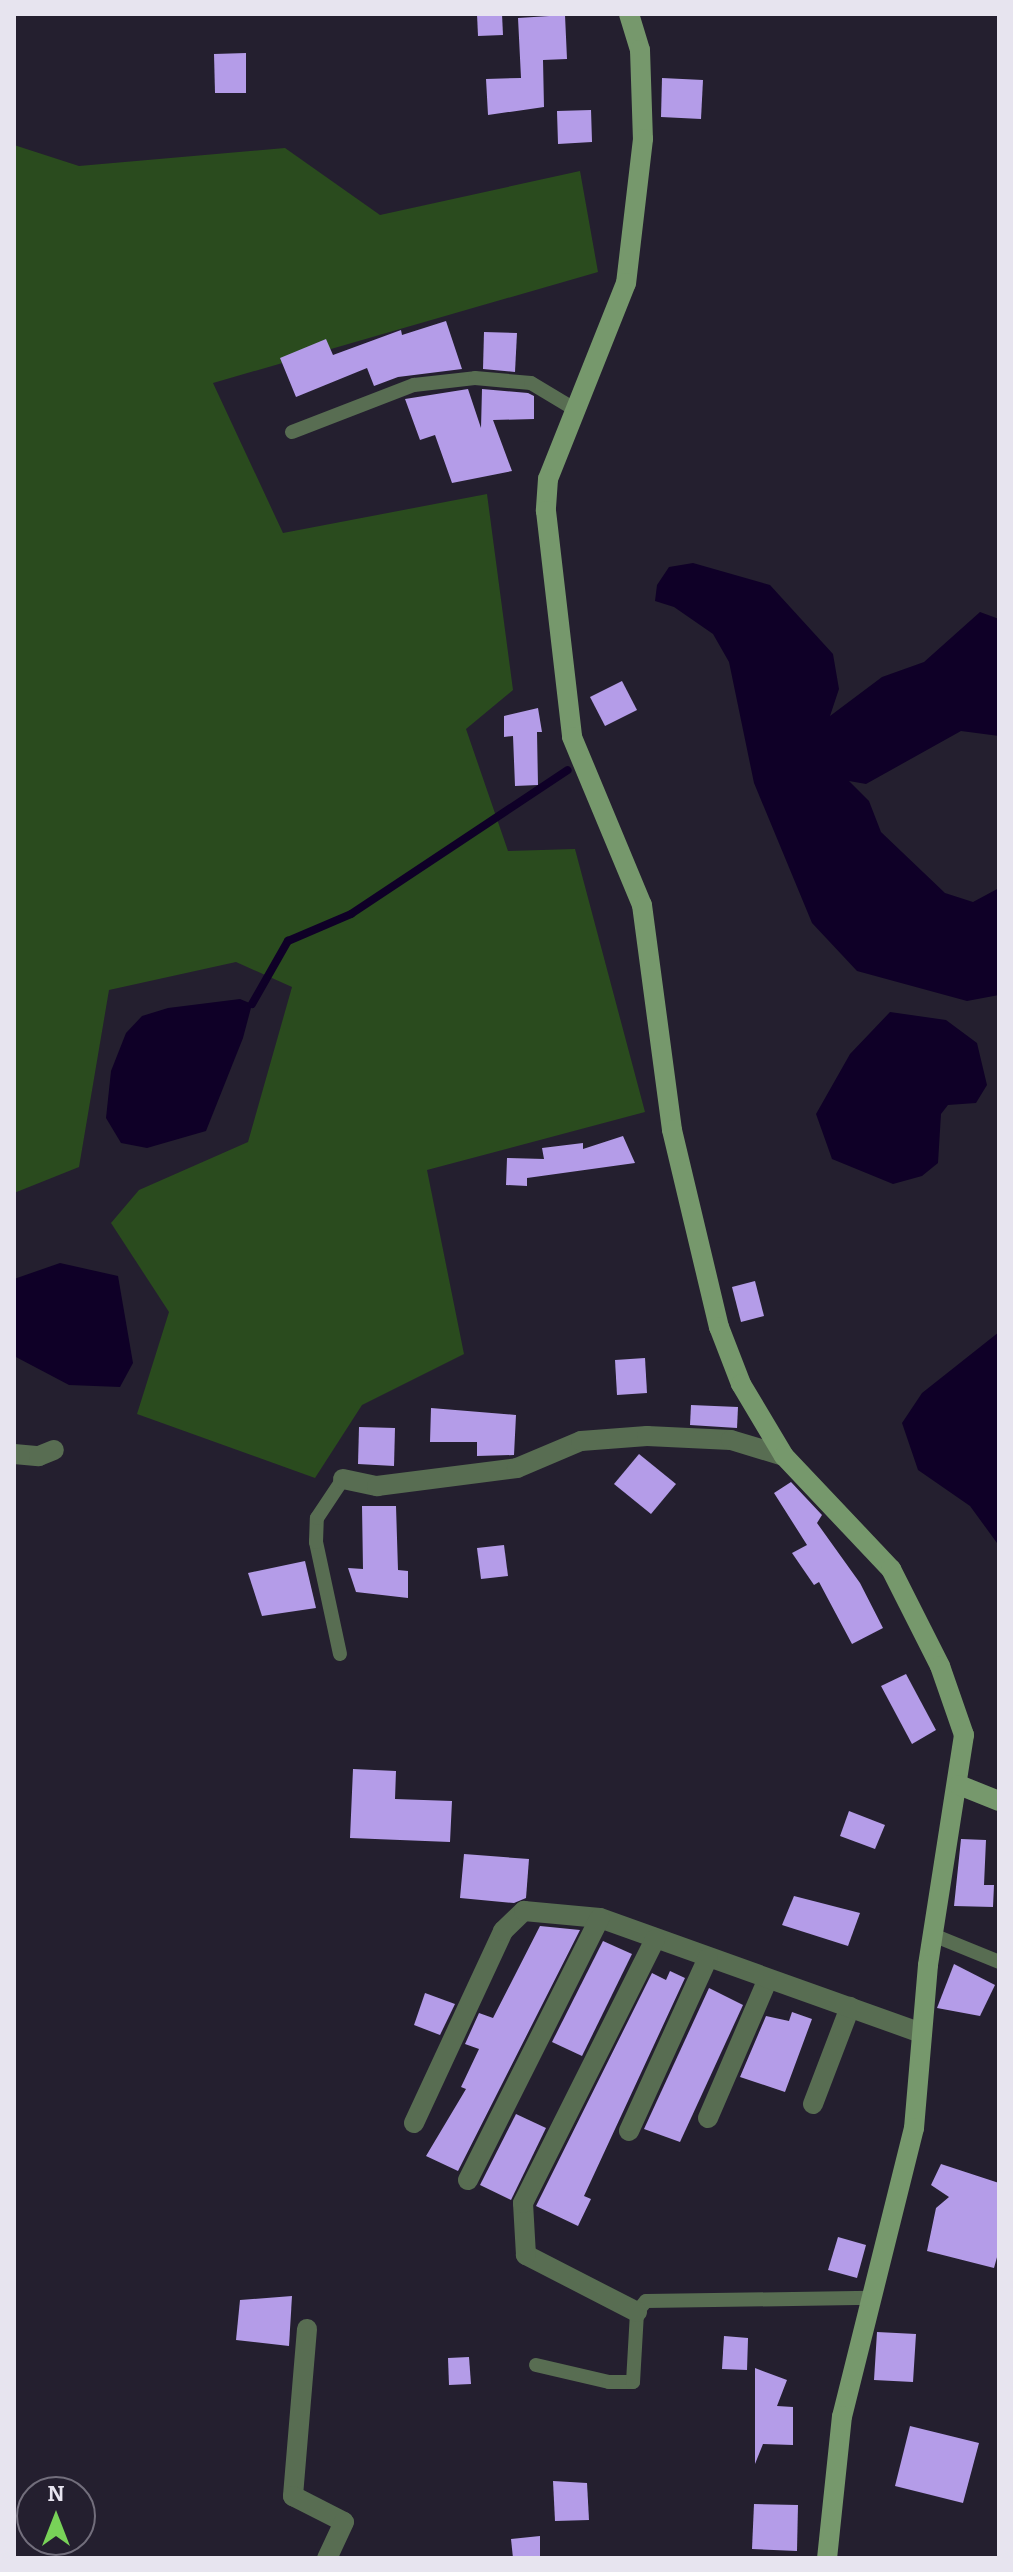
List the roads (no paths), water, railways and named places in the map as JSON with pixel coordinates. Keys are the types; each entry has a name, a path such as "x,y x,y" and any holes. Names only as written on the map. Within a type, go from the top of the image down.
{"main road":[{"path":"629,14 640,50 643,139 626,283 548,479 546,511 572,737 642,905 672,1130 719,1327 741,1384 784,1456 891,1569 940,1666 964,1735 959,1785 933,1935 914,2128 842,2416 827,2558"},
{"path":"959,1785 999,1801"}],"street":[{"path":"343,1479 377,1486 517,1468 581,1441 647,1436 731,1440 784,1456"},
{"path":"14,1454 39,1456 54,1450"},
{"path":"414,2123 503,1931 524,1911 600,1918 922,2033"},
{"path":"468,2180 600,1918"},
{"path":"637,2312 526,2255 523,2203 655,1939"},
{"path":"629,2131 708,1958"},
{"path":"708,2118 768,1979"},
{"path":"813,2104 850,2007"},
{"path":"307,2329 293,2496 344,2522 327,2558"}],"lane":[{"path":"292,432 414,385 475,378 531,383 576,410"},
{"path":"340,1654 316,1542 317,1518 343,1479"},
{"path":"933,1935 999,1962"},
{"path":"536,2365 609,2382 633,2382 637,2312 646,2301 872,2298"}],"waterway":[{"path":"252,1004 288,941 351,914 568,770"}]}
